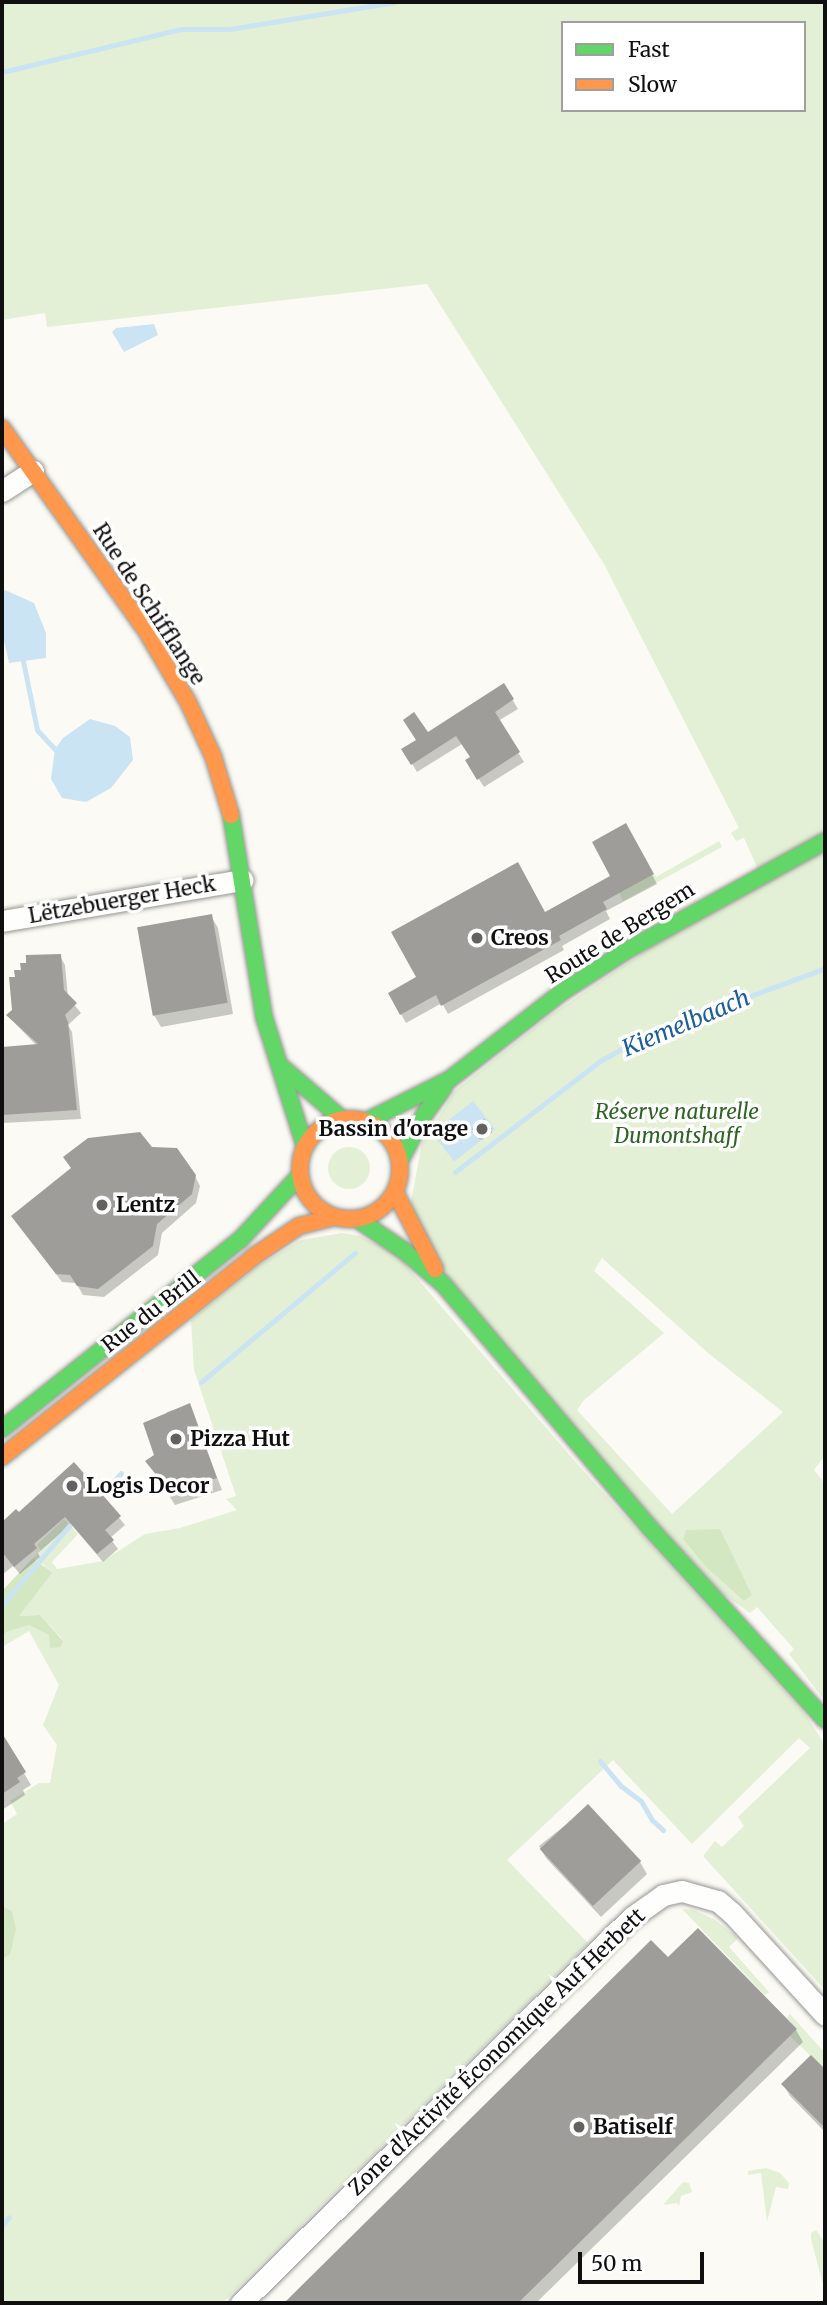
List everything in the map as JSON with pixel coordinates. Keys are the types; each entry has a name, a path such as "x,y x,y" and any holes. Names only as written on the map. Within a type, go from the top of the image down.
{"main road":[{"name":"Rue de Schifflange","path":"2,428 145,629 188,702 213,756 231,814 264,1017 305,1147"},
{"name":"Route de Bergem","path":"367,1121 450,1080 528,1017 626,951 825,841"},
{"name":"Rue de Schifflange","path":"281,1066 342,1119"},
{"name":"Route de Bergem","path":"400,1161 424,1115 450,1080"},
{"path":"342,1119 367,1121 389,1136 400,1161 400,1177 395,1192 386,1205 373,1214 357,1219 335,1217 312,1201 300,1175 305,1147 314,1134 342,1119"},
{"name":"Rue du Brill","path":"2,1429 240,1240 300,1175"},
{"path":"395,1192 443,1284"},
{"name":"Rue du Brill","path":"2,1457 253,1257 299,1226 335,1217"},
{"path":"357,1219 403,1250 443,1284 611,1483 825,1720"}],"street":[{"path":"2,491 33,471"},
{"name":"Lëtzebuerger Heck","path":"2,921 243,880"},
{"name":"Zone d'Activité Économique Auf Herbett","path":"242,2303 632,1917 663,1895 682,1891 718,1901 825,2015"}],"green space":[{"name":"Réserve naturelle Dumontshaff","path":"2,2 825,2 825,1461 822,1459 814,1470 825,1484 825,1701 789,1654 794,1649 757,1607 750,1613 684,1566 443,1284 411,1202 422,1143 455,1091 552,1014 760,874 744,838 736,841 731,833 739,828 604,564 427,284 47,327 45,313 2,320","holes":["602,1258 708,1353 783,1412 672,1514 577,1410 584,1400 664,1333 594,1271"]},
{"path":"719,841 722,847 623,901 619,893 654,874 656,877"},
{"path":"349,1147 364,1153 370,1168 364,1183 349,1189 334,1183 328,1168 334,1153"},
{"path":"342,1233 360,1236 396,1254 579,1466 805,1714 825,1745 825,1990 703,1856 715,1841 722,1847 744,1826 738,1817 810,1748 799,1738 692,1844 613,1760 507,1860 588,1943 222,2303 2,2303 2,1959 10,1955 12,1911 2,1906 2,1824 17,1814 10,1801 39,1783 50,1783 57,1745 43,1725 59,1685 29,1631 2,1647 2,1638 5,1632 29,1625 63,1640 40,1615 18,1616 45,1566 33,1558 41,1550 37,1545 64,1519 78,1534 52,1562 57,1569 103,1561 145,1534 180,1528 237,1510 226,1499 236,1496 194,1370 191,1320 260,1265 301,1240"},
{"path":"720,1529 752,1595 744,1601 705,1566 683,1539 686,1530"},
{"path":"33,1558 52,1573 19,1616 40,1615 63,1641 61,1647 50,1648 49,1635 29,1625 6,1632 2,1638 2,1591"},
{"path":"2,1906 12,1911 16,1929 10,1955 2,1959"},
{"path":"682,1909 694,1910 715,1920 738,1938 729,1947 769,1992 765,1995"},
{"path":"790,2014 825,2053 825,2070 790,2036 797,2029 787,2018"},
{"path":"766,2168 780,2173 789,2183 788,2189 776,2187 767,2222 761,2173 748,2175 748,2171"},
{"path":"683,2182 689,2183 692,2192 681,2196 679,2206 677,2203 663,2205"},
{"path":"816,2230 825,2243 825,2292 811,2239 811,2233"}],"water":[{"path":"154,324 158,335 124,352 112,332 116,328"},
{"path":"5,590 34,603 46,633 46,658 9,663 2,631 2,594"},
{"path":"90,719 115,726 130,737 133,760 111,788 86,802 62,798 51,779 55,749 63,738"},
{"path":"473,1101 495,1129 454,1161 432,1133"}],"building":[{"path":"504,683 514,699 495,712 520,752 477,780 465,760 470,757 456,736 411,765 401,749 416,740 403,720 414,712 428,732"},
{"name":"Creos","path":"626,823 654,874 603,902 607,909 559,936 561,940 441,1006 436,995 400,1015 388,993 416,977 391,932 518,862 545,912 610,876 592,842"},
{"path":"212,914 228,1003 153,1016 137,927"},
{"path":"61,954 64,990 77,1003 65,1015 77,1110 2,1115 2,1047 38,1044 6,1015 12,1010 9,977 15,977 14,970 21,970 20,963 26,963 26,955"},
{"name":"Bassin d'orage","path":"484,1119 492,1129 480,1139 472,1129"},
{"name":"Lentz","path":"140,1132 152,1147 177,1148 196,1175 192,1194 157,1224 153,1246 98,1289 77,1286 70,1275 56,1274 11,1216 71,1168 63,1157 88,1138"},
{"name":"Pizza Hut","path":"190,1403 217,1478 167,1494 162,1482 145,1461 154,1455 143,1423"},
{"name":"Logis Decor","path":"74,1462 121,1516 105,1530 114,1540 97,1554 65,1517 34,1544 37,1548 14,1567 2,1552 2,1522 16,1509 19,1512"},
{"path":"2,1733 26,1772 17,1778 20,1782 2,1794"},
{"path":"588,1804 641,1861 593,1906 540,1849"},
{"name":"Batiself","path":"698,1928 797,2029 518,2303 284,2303 651,1940 668,1957"},
{"path":"811,2055 825,2069 825,2128 781,2084"}],"waterway":[{"path":"2,72 181,29 230,29 394,2"},
{"path":"23,661 37,730 55,749"},
{"name":"Kiemelbaach","path":"455,1172 600,1061 648,1034 825,968"},
{"name":"Kiemelbaach","path":"201,1382 355,1253"},
{"name":"Kiemelbaach","path":"113,1482 121,1473"},
{"name":"Kiemelbaach","path":"2,1605 69,1526"},
{"path":"600,1761 621,1786 641,1801 652,1820 663,1830"},
{"path":"2,2226 9,2217"}],"traffic: fast":[{"path":"231,815 264,1017 305,1147"},
{"path":"367,1121 450,1079 562,992 626,951 825,841"},
{"path":"283,1068 342,1119"},
{"path":"400,1161 424,1115 444,1087"},
{"path":"2,1429 240,1240 300,1175"},
{"path":"357,1219 403,1250 443,1284 649,1527 825,1720"}],"traffic: slow":[{"path":"2,428 145,629 188,702 213,756 231,815"},
{"path":"350,1119 378,1127 392,1141 400,1169 392,1197 378,1211 350,1219 322,1211 308,1197 300,1169 308,1141 322,1127 350,1119"},
{"path":"395,1192 435,1269"},
{"path":"2,1457 253,1257 299,1226 335,1217"}],"place":[{"name":"Creos","path":"477,938"},
{"name":"Bassin d'orage","path":"482,1129"},
{"name":"Lentz","path":"102,1205"},
{"name":"Pizza Hut","path":"176,1439"},
{"name":"Logis Decor","path":"72,1486"},
{"name":"Batiself","path":"579,2127"}]}
